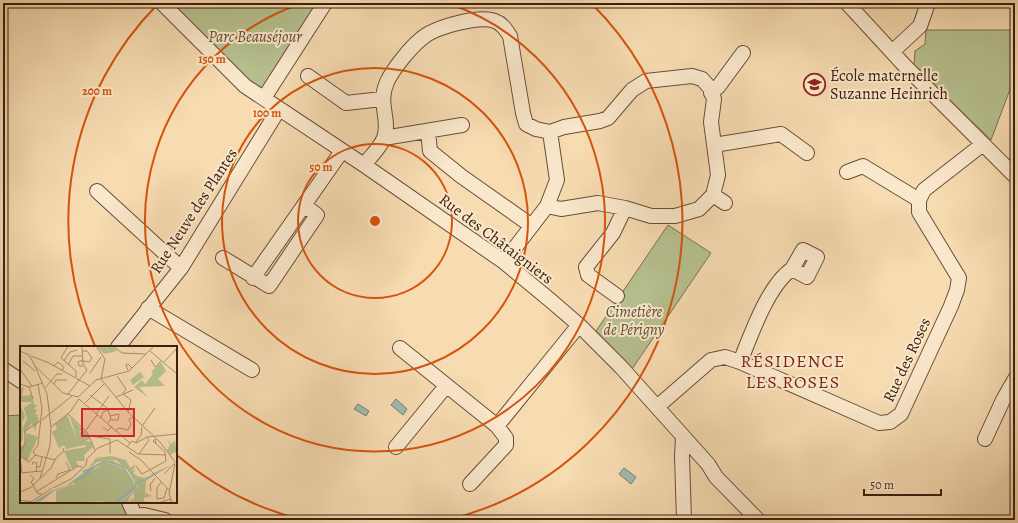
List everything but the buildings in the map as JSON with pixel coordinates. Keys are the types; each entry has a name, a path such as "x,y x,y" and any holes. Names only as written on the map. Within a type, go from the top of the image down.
{"street":[{"path":"162,3 245,86 264,98 325,3"},
{"path":"847,3 892,52 1015,176"},
{"path":"892,52 920,26 928,3"},
{"path":"364,165 384,138 385,122 382,99 388,80 421,38 443,26 488,19 497,21 504,27 510,36 526,124 536,129 550,132 564,127 608,118 632,90 646,82 692,76 702,80 714,99 711,122 718,175 719,199 699,209 675,216 651,216 625,208 598,203 561,209 547,206"},
{"path":"711,93 718,87 743,53"},
{"path":"308,76 346,103 382,99"},
{"name":"Rue des Châtaigniers","path":"264,98 504,262 579,325 683,436 708,464 716,477 758,520"},
{"name":"Rue Neuve des Plantes","path":"119,346 181,268 279,109"},
{"path":"384,138 462,125"},
{"path":"428,131 430,151 461,176 532,226"},
{"path":"504,262 547,206 557,180 550,132"},
{"path":"714,145 781,134 806,153"},
{"path":"847,172 863,166 919,200 924,190 983,144"},
{"path":"223,258 253,278 342,151"},
{"path":"97,191 181,268"},
{"name":"Rue des Roses","path":"656,407 711,360 725,357 740,362 879,423 890,422 901,414 951,306 957,290 959,278 919,212 919,200"},
{"path":"616,296 588,275 586,267 613,233 625,208"},
{"path":"740,362 768,298 787,273 792,269"},
{"path":"148,308 252,370"},
{"path":"497,426 579,325"},
{"path":"400,348 497,426 506,438 506,445 470,484"},
{"path":"3,369 20,380"},
{"path":"985,439 1009,402 1015,379"},
{"path":"396,447 446,386"},
{"path":"683,436 682,456 684,520"},
{"path":"129,503 136,518 144,515 166,520"}],"green space":[{"name":"Parc Beauséjour","path":"172,3 311,3 315,7 262,90 250,81"},
{"path":"926,30 1015,30 1015,76 991,140 914,65 915,51 925,44"},
{"path":"1015,145 1015,168 1009,161"},
{"name":"Cimetière de Périgny","path":"668,225 711,253 632,369 596,331"},
{"path":"20,415 20,503 123,503 130,520 3,520 3,416"}],"shaded area":[{"path":"396,399 407,409 403,415 391,405"},
{"path":"358,404 369,411 366,416 354,409"},
{"path":"624,468 636,477 631,484 619,474"}],"place":[{"name":"École maternelle Suzanne Heinrich","path":"814,85"}],"district":[{"name":"RÉSIDENCE LES ROSES","path":"793,371"}]}
